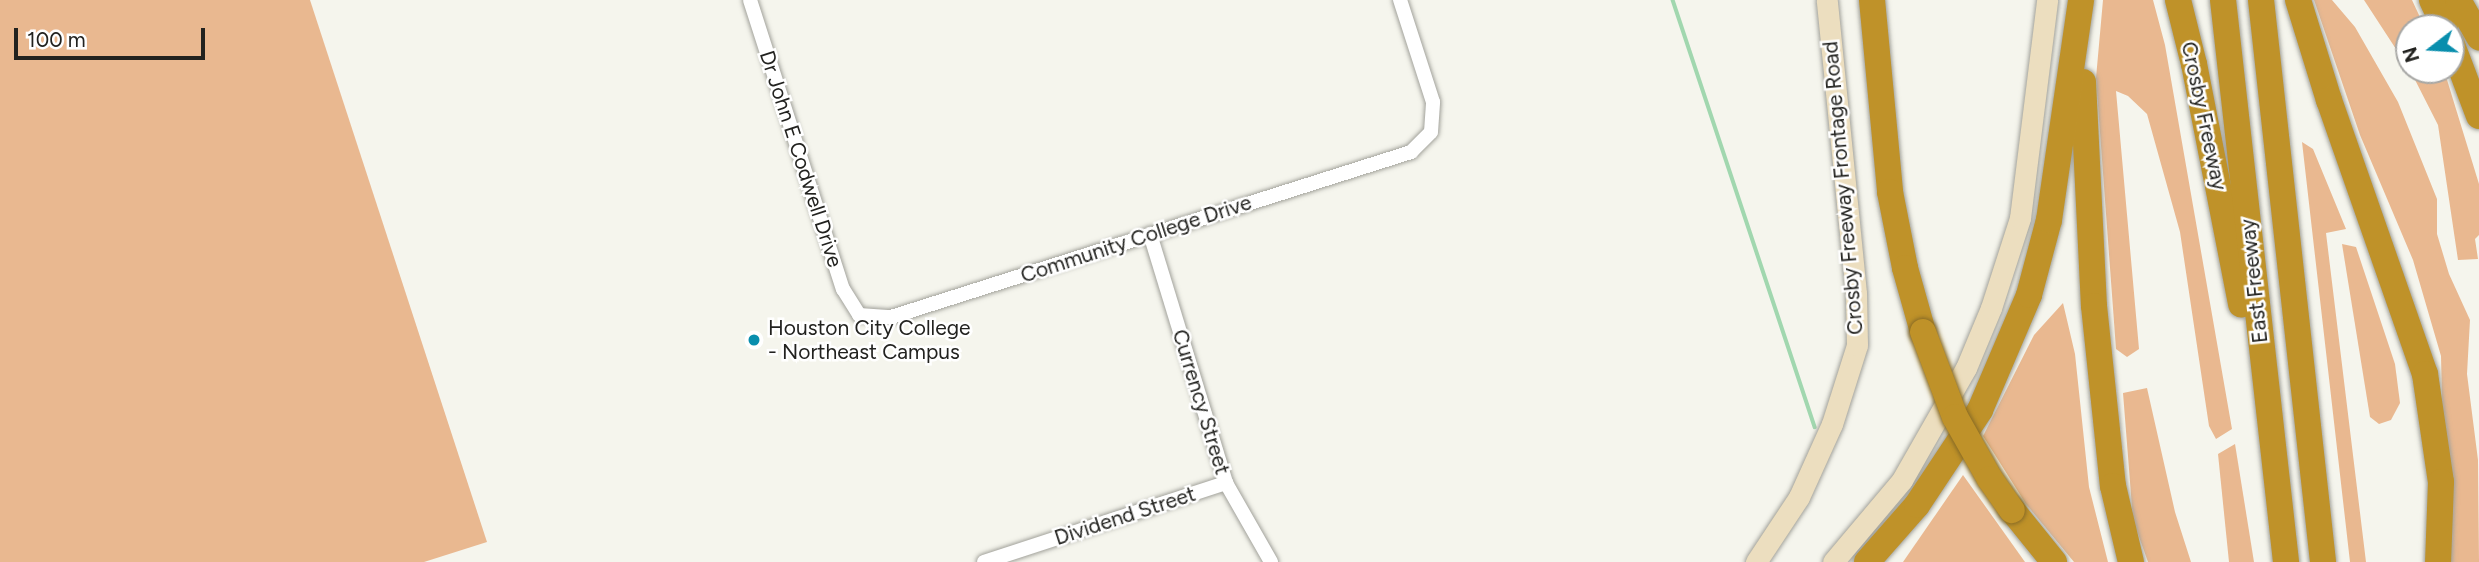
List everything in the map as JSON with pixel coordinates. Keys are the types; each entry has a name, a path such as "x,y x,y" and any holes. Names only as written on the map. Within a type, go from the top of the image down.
{"highway":[{"path":"1872,0 1890,192 1905,268 1923,332 1955,417 1990,479 2054,562"},
{"path":"1859,552 1917,505 1980,410 2005,358 2029,295 2049,220 2081,0"},
{"path":"2081,0 2094,306 2113,486 2132,562"},
{"name":"Crosby Freeway","path":"2178,0 2194,64 2276,480"},
{"name":"East Freeway","path":"2223,0 2286,562"},
{"name":"East Freeway","path":"2260,0 2323,562"},
{"path":"2298,0 2329,100 2425,374 2441,482 2438,562"},
{"path":"2458,0 2479,37"},
{"path":"2465,79 2479,116"}],"main road":[{"name":"Crosby Freeway Frontage Road","path":"1756,562 1799,497 1832,424 1857,345 1856,293 1827,0"},
{"path":"1833,562 1859,552 1924,445 1966,368 1991,308 2020,218 2047,0"}],"street":[{"name":"Dr John E Codwell Drive","path":"750,0 843,289 859,315"},
{"name":"Community College Drive","path":"859,315 891,317 1411,152 1431,132 1433,102 1399,0"},
{"name":"Currency Street","path":"1150,234 1226,483 1271,562"},
{"name":"Dividend Street","path":"984,562 1226,483"}],"shaded area":[{"path":"0,0 310,0 487,542 424,562 0,562"},
{"path":"2103,0 2153,0 2165,45 2232,429 2216,439 2209,426 2180,232 2147,114 2128,96 2116,91 2139,349 2127,357 2116,349 2096,78"},
{"path":"2314,0 2332,0 2355,27 2398,102 2437,199 2437,234 2449,274 2470,320 2467,374 2478,460 2479,562 2446,562 2441,356 2413,260 2360,135"},
{"path":"2364,0 2412,0 2418,14 2395,14 2395,48"},
{"path":"2417,84 2448,84 2479,184 2479,235 2475,239 2478,259 2458,260 2438,125"},
{"path":"2302,142 2313,149 2346,229 2326,233 2366,562 2350,562"},
{"path":"2342,244 2356,247 2395,364 2400,403 2391,420 2379,424 2370,417"},
{"path":"2063,303 2075,354 2089,487 2108,562 2074,562 2026,504 1983,436 2034,335"},
{"path":"2147,388 2175,512 2191,562 2148,562 2133,520 2123,393"},
{"path":"2235,444 2254,562 2229,562 2218,454"},
{"path":"1963,475 2025,562 1903,562"}],"waterway":[{"path":"1673,0 1815,427"}],"place":[{"name":"Houston City College - Northeast Campus","path":"754,340"}]}
